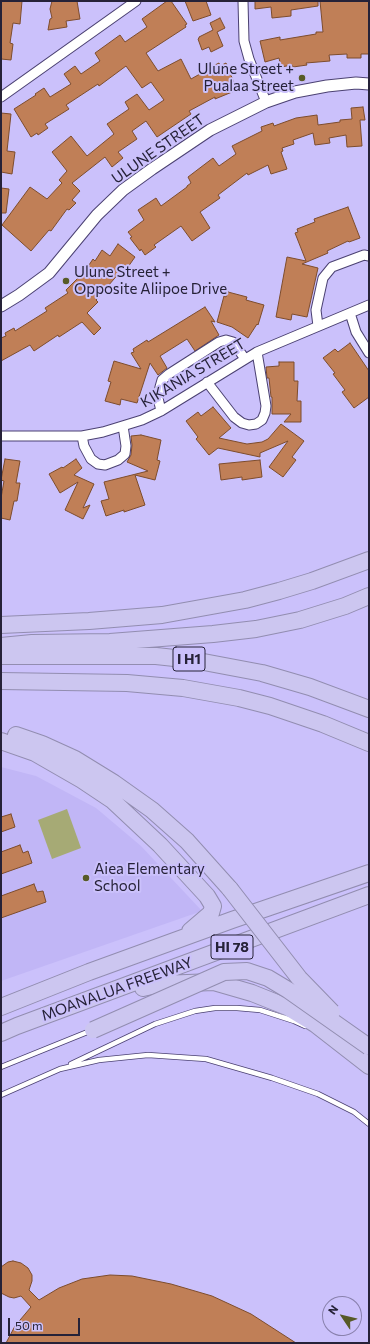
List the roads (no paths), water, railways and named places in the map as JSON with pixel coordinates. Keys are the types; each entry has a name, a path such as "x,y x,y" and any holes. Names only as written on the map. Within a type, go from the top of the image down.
{"highway":[{"path":"1,625 89,621 162,615 245,600 279,591 312,581 369,560"},
{"path":"1,646 110,642 249,630 308,618 345,606 369,596"},
{"name":"I H1","path":"1,656 156,656 193,660 276,677 310,687 369,709"},
{"name":"I H1","path":"1,681 127,683 183,688 245,700 291,713 323,724 369,743"},
{"path":"323,724 369,750"},
{"path":"1,730 42,744 75,760 114,783 152,810 187,841 230,889 299,978 341,1021 369,1046"},
{"path":"1,740 42,757 82,780 112,800 160,845 189,875 210,901 213,910 208,917 178,940"},
{"name":"MOANALUA FREEWAY","path":"89,972 369,873"},
{"name":"MOANALUA FREEWAY","path":"1,1033 369,895"},
{"path":"93,1030 224,972 247,971 268,978 288,990 369,1046"},
{"path":"1,997 89,972"},
{"name":"HI 78","path":"1,1007 89,972"},
{"path":"95,998 161,984 214,982 252,993 287,1007 315,1024 369,1067"}],"street":[{"path":"1,97 136,1"},
{"path":"244,1 244,41 249,59 266,102"},
{"name":"ULUNE STREET","path":"1,306 49,273 97,215 123,190 210,130 266,102 295,92 327,86 369,84"},
{"path":"318,326 316,310 324,278 332,267 364,255 369,256"},
{"name":"KIKANIA STREET","path":"1,436 82,436 142,420 161,411 257,352 369,305"},
{"path":"350,313 356,332 369,353"},
{"path":"161,411 158,398 162,380 212,346 226,340 233,342 245,359"},
{"path":"206,382 234,417 242,423 249,425 256,424 262,420 266,406 257,352"},
{"path":"82,436 84,446 91,459 98,464 105,465 118,460 125,454 126,446 123,426"}],"lane":[{"path":"1,1096 28,1082 98,1052 155,1024 202,1010 237,1008 260,1010 294,1021 311,1029"},
{"path":"1,1067 93,1030"},
{"path":"318,1033 331,1040 369,1067"},
{"path":"60,1069 99,1060 148,1055 206,1059 272,1078 318,1094 354,1112 369,1124"}],"place":[{"name":"Ulune Street + Pualaa Street","path":"302,78"},
{"name":"Ulune Street + Opposite Aliipoe Drive","path":"66,281"},
{"name":"Aiea Elementary School","path":"86,878"}]}
